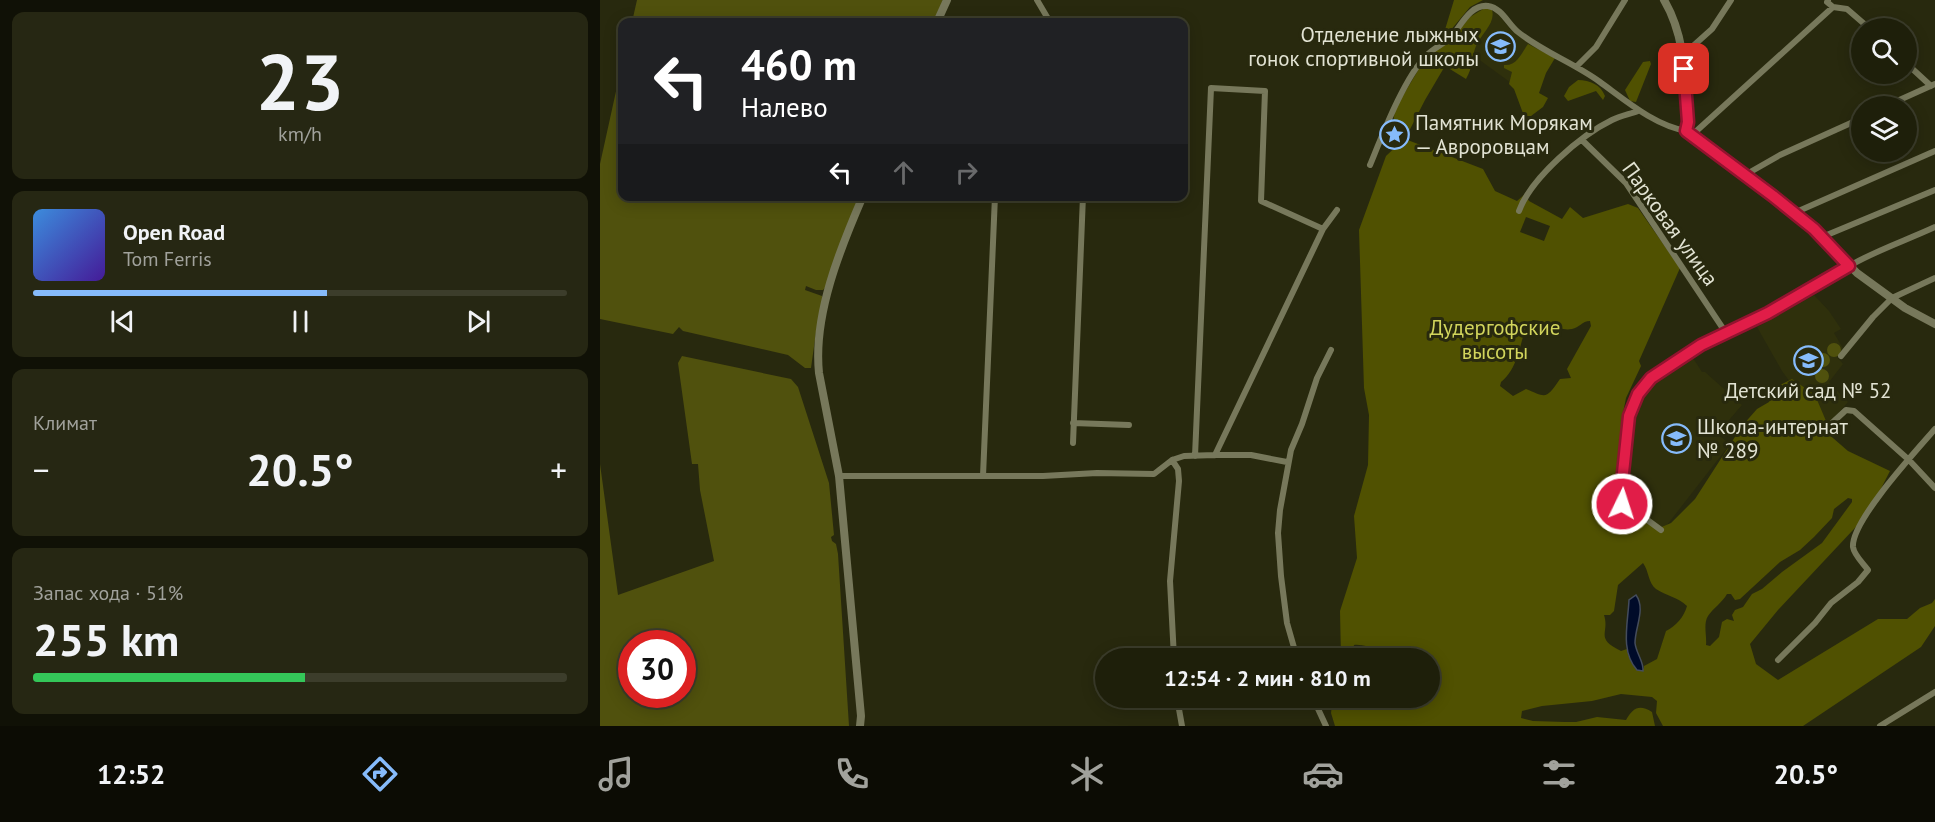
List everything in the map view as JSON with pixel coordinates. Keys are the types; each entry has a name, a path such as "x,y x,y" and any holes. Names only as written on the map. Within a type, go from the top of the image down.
{"street":[{"path":"940,18 947,0"},
{"path":"1037,0 1048,18"},
{"path":"1576,66 1596,46 1625,0"},
{"path":"1664,0 1682,44 1689,133"},
{"path":"1683,55 1712,29 1731,0"},
{"path":"1828,0 1827,2 1833,7 1847,9 1857,18"},
{"path":"1370,165 1397,103 1426,56 1452,36 1476,8 1491,6 1502,14 1517,31 1576,66 1638,111 1689,133 1794,213 1822,237 1849,266 1892,298 1935,324"},
{"path":"1689,133 1833,7"},
{"path":"1908,96 1933,85 1917,72"},
{"path":"1195,456 1211,88 1265,92 1262,201 1323,229"},
{"path":"1519,211 1531,189 1548,169 1582,140 1612,120 1638,111"},
{"path":"1745,175 1779,155 1851,123"},
{"name":"Парковая улица","path":"1582,140 1626,183 1726,333"},
{"path":"1794,213 1935,151"},
{"path":"1822,237 1935,190"},
{"path":"860,726 861,716 839,477 819,373 818,338 832,279 861,201"},
{"path":"983,476 995,201"},
{"path":"1073,443 1083,201"},
{"path":"1215,455 1323,229 1337,210"},
{"path":"1661,530 1622,504 1621,492 1632,404 1651,378 1674,362 1768,313 1849,266 1935,227"},
{"path":"1841,356 1892,298 1935,278"},
{"path":"1294,648 1287,623 1279,555 1280,510 1287,462 1317,378 1330,350"},
{"path":"1832,423 1846,410 1854,411 1909,460 1935,488"},
{"path":"1073,423 1130,425"},
{"path":"1778,660 1815,623 1831,603 1858,582 1868,570 1853,550 1853,538 1875,500 1935,429"},
{"path":"839,477 1154,474 1172,460 1184,456 1251,455 1287,462"},
{"path":"1172,460 1178,469 1179,481 1170,580 1173,648"},
{"path":"1880,726 1935,692"},
{"path":"1179,708 1182,726"},
{"path":"1318,708 1326,726"}],"shaded area":[{"path":"637,0 943,0 936,18 633,18"},
{"name":"Отделение лыжных гонок спортивной школы","path":"1489,8 1497,13 1511,30 1536,44 1518,88 1452,40 1471,14 1478,9"},
{"path":"618,82 618,201 859,201 827,286 823,290 816,290 806,286 805,290 822,296 823,301 811,368 805,368 788,355 683,331 679,327 673,334 600,319 600,164"},
{"name":"Детский сад № 52","path":"1814,295 1841,329 1834,333 1844,350 1837,357 1843,364 1829,382 1848,402 1827,426 1815,416 1782,371 1757,327"},
{"path":"1834,343 1839,345 1841,350 1839,355 1834,357 1829,355 1827,350 1829,345"},
{"path":"1823,353 1828,355 1830,360 1828,365 1823,367 1818,365 1816,360 1818,355"},
{"name":"Школа-интернат № 289","path":"1691,355 1702,372 1705,372 1742,405 1717,434 1730,444 1660,534 1640,518 1654,502 1648,499 1638,509 1625,499 1623,494 1630,417 1635,404 1649,384 1662,380 1662,374"},
{"path":"682,356 791,379 798,387 829,483 834,535 831,537 836,544 838,554 849,726 600,726 600,464 618,595 714,561 700,490 698,464 692,464 678,363"},
{"path":"1822,369 1827,371 1829,376 1827,381 1822,383 1817,381 1815,376 1817,371"},
{"path":"1824,386 1829,388 1831,393 1829,398 1824,400 1819,398 1817,393 1819,388"}],"green space":[{"path":"1454,0 1483,0 1470,7 1450,31 1444,33"},
{"name":"Дудергофские высоты","path":"1485,8 1492,10 1492,19 1476,46 1466,79 1445,66 1405,139 1483,169 1495,191 1517,201 1525,194 1529,201 1562,219 1570,207 1583,218 1628,204 1638,208 1680,268 1639,361 1641,366 1626,398 1622,418 1622,443 1615,486 1615,502 1606,503 1600,519 1623,530 1631,515 1636,515 1657,529 1671,523 1695,499 1742,426 1757,409 1769,402 1780,385 1792,379 1815,395 1829,428 1826,432 1848,451 1890,471 1868,514 1778,610 1750,644 1756,664 1778,680 1878,619 1907,619 1935,599 1935,626 1921,647 1803,726 1663,726 1656,713 1657,701 1652,697 1621,694 1592,701 1542,706 1522,711 1521,718 1533,721 1565,722 1597,717 1626,720 1634,710 1643,708 1652,712 1655,726 1335,726 1332,708 1440,708 1440,648 1374,648 1354,645 1354,648 1341,648 1340,611 1357,558 1354,516 1368,465 1369,415 1364,388 1359,230 1386,156 1403,140 1396,142 1402,129 1393,125 1395,109 1426,57 1460,29 1470,17","holes":["1526,217 1550,226 1544,241 1520,232","1533,320 1567,329 1590,321 1591,326 1567,369 1571,378 1560,379 1546,395 1526,389 1513,396 1500,386 1501,382 1507,377 1515,363 1527,324","1848,498 1852,499 1852,502 1822,543 1762,589 1752,594 1743,607 1735,610 1732,615 1734,621 1727,619 1722,622 1719,637 1710,646 1706,645 1707,619 1727,594 1731,594 1735,600 1740,599 1780,562 1800,550 1814,537 1832,518 1834,509","1643,563 1653,586 1687,606 1679,621 1666,631 1657,659 1644,666 1644,669 1628,654 1627,649 1621,651 1605,639 1604,615 1610,615 1614,611 1618,585"]},
{"path":"1528,44 1555,58 1546,73 1539,93 1548,98 1543,107 1531,116 1524,116 1514,89 1509,84 1512,72 1504,68 1504,65 1512,64"},
{"path":"1650,61 1651,64 1636,102 1630,101 1625,90 1643,62"},
{"path":"1578,80 1591,82 1598,86 1605,96 1603,100 1596,91 1568,101 1564,96 1569,87"}],"water":[{"path":"1636,595 1640,612 1635,643 1643,671 1637,670 1628,654 1627,646 1629,600"}],"place":[{"name":"Отделение лыжных гонок спортивной школы","path":"1500,47"},
{"name":"Памятник Морякам — Авроровцам","path":"1394,135"},
{"name":"Детский сад № 52","path":"1808,360"},
{"name":"Школа-интернат № 289","path":"1676,439"}],"route":[{"path":"1622,504 1621,492 1629,416 1632,404 1643,386 1651,378 1701,345 1768,313 1849,266 1814,229 1686,131 1688,122 1684,69"}]}
